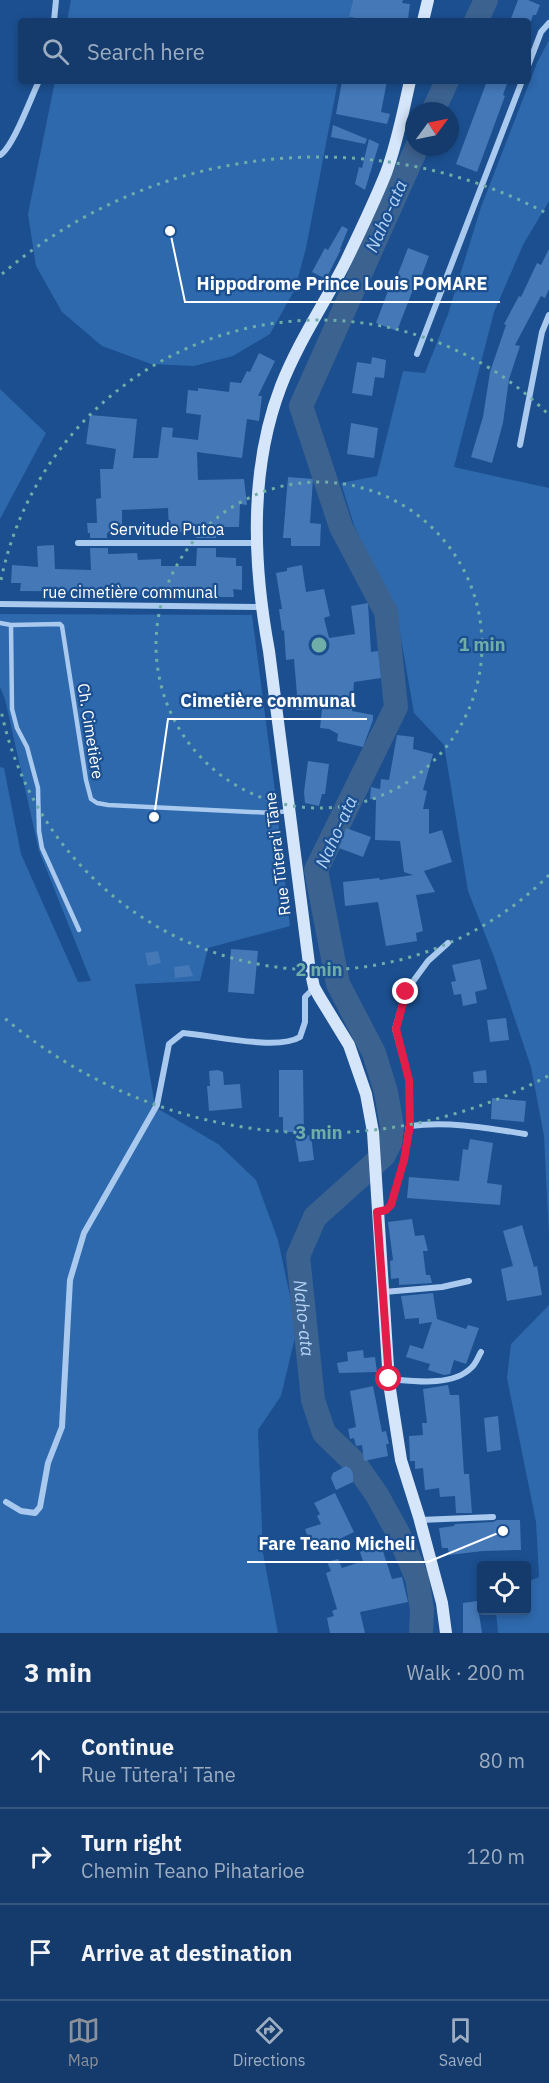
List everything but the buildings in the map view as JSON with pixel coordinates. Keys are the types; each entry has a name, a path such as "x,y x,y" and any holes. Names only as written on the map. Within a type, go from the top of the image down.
{"street":[{"path":"54,18 56,0"},
{"path":"424,18 428,0"},
{"path":"531,58 541,32 549,22"},
{"path":"0,155 6,151 13,140 38,84"},
{"name":"Rue Tūtera'i Tāne","path":"409,84 386,172 345,263 281,385 269,423 264,450 256,543 261,606 269,651 302,923 314,987 350,1045 366,1094 372,1132 389,1379 401,1460 442,1602 446,1633"},
{"path":"417,354 521,84"},
{"path":"520,445 542,332 549,315"},
{"name":"Servitude Putoa","path":"78,543 256,543"},
{"name":"rue cimetière communal","path":"0,604 261,606"},
{"path":"377,1212 386,1210 391,1205 404,1160 410,1125 409,1080 396,1029 406,992 428,961 447,943"},
{"path":"6,1502 21,1511 35,1513 40,1507 48,1463 62,1427 70,1280 84,1233 157,1105 169,1044 183,1033 273,1044 295,1041 300,1037 305,1022 305,997 314,987"},
{"path":"410,1125 432,1123 474,1126 525,1134"},
{"path":"384,1292 442,1287 469,1281"},
{"path":"389,1379 446,1379 463,1375 473,1367 481,1352"},
{"path":"420,1520 493,1517"}],"lane":[{"name":"Ch. Cimetière","path":"0,623 11,625 60,624 62,626 86,780 91,799 97,803 272,813 289,811"},
{"path":"11,625 12,708 17,728 27,747 38,788 39,831 42,848 79,930"}],"shaded area":[{"path":"71,0 353,0 350,18 68,18"},
{"path":"549,40 549,201 523,245 494,312 454,467 549,488 549,1236 544,1136 531,1067 494,957 468,891 444,745 414,713 397,616 354,525 341,483 377,476 403,371 425,373 448,314 481,207 529,84 531,84 537,63"},
{"path":"54,84 337,84 306,248 295,289 270,334 233,356 194,366 151,364 102,346 62,312 36,266 28,214"},
{"path":"0,389 46,433 0,519"},
{"path":"0,614 252,615 290,926 208,948 200,981 135,984 155,1107 218,1144 256,1180 278,1240 297,1329 281,1396 258,1430 263,1553 278,1633 0,1633 0,767 4,768 21,854 78,982 91,981 39,851 5,699 0,687"},
{"path":"549,1305 549,1633 498,1633 496,1615 531,1615 531,1580 539,1577 536,1522 507,1378 511,1344"}],"waterway":[{"name":"Naho-ata","path":"477,18 486,0"},
{"name":"Naho-ata","path":"437,102 446,84"},
{"name":"Naho-ata","path":"413,156 301,406 341,527 386,612 396,707 316,870 338,984 374,1053 386,1092 392,1127 390,1143 384,1155 315,1217 298,1256 313,1400 324,1433 354,1462 377,1495 398,1533 417,1578 422,1610 421,1633"}],"place":[{"name":"Hippodrome Prince Louis POMARE","path":"170,231"},
{"name":"Cimetière communal","path":"154,817"},
{"name":"Fare Teano Micheli","path":"503,1531"}],"route":[{"path":"389,1379 377,1212 386,1210 391,1205 404,1160 410,1125 409,1080 396,1029 406,992"}]}
